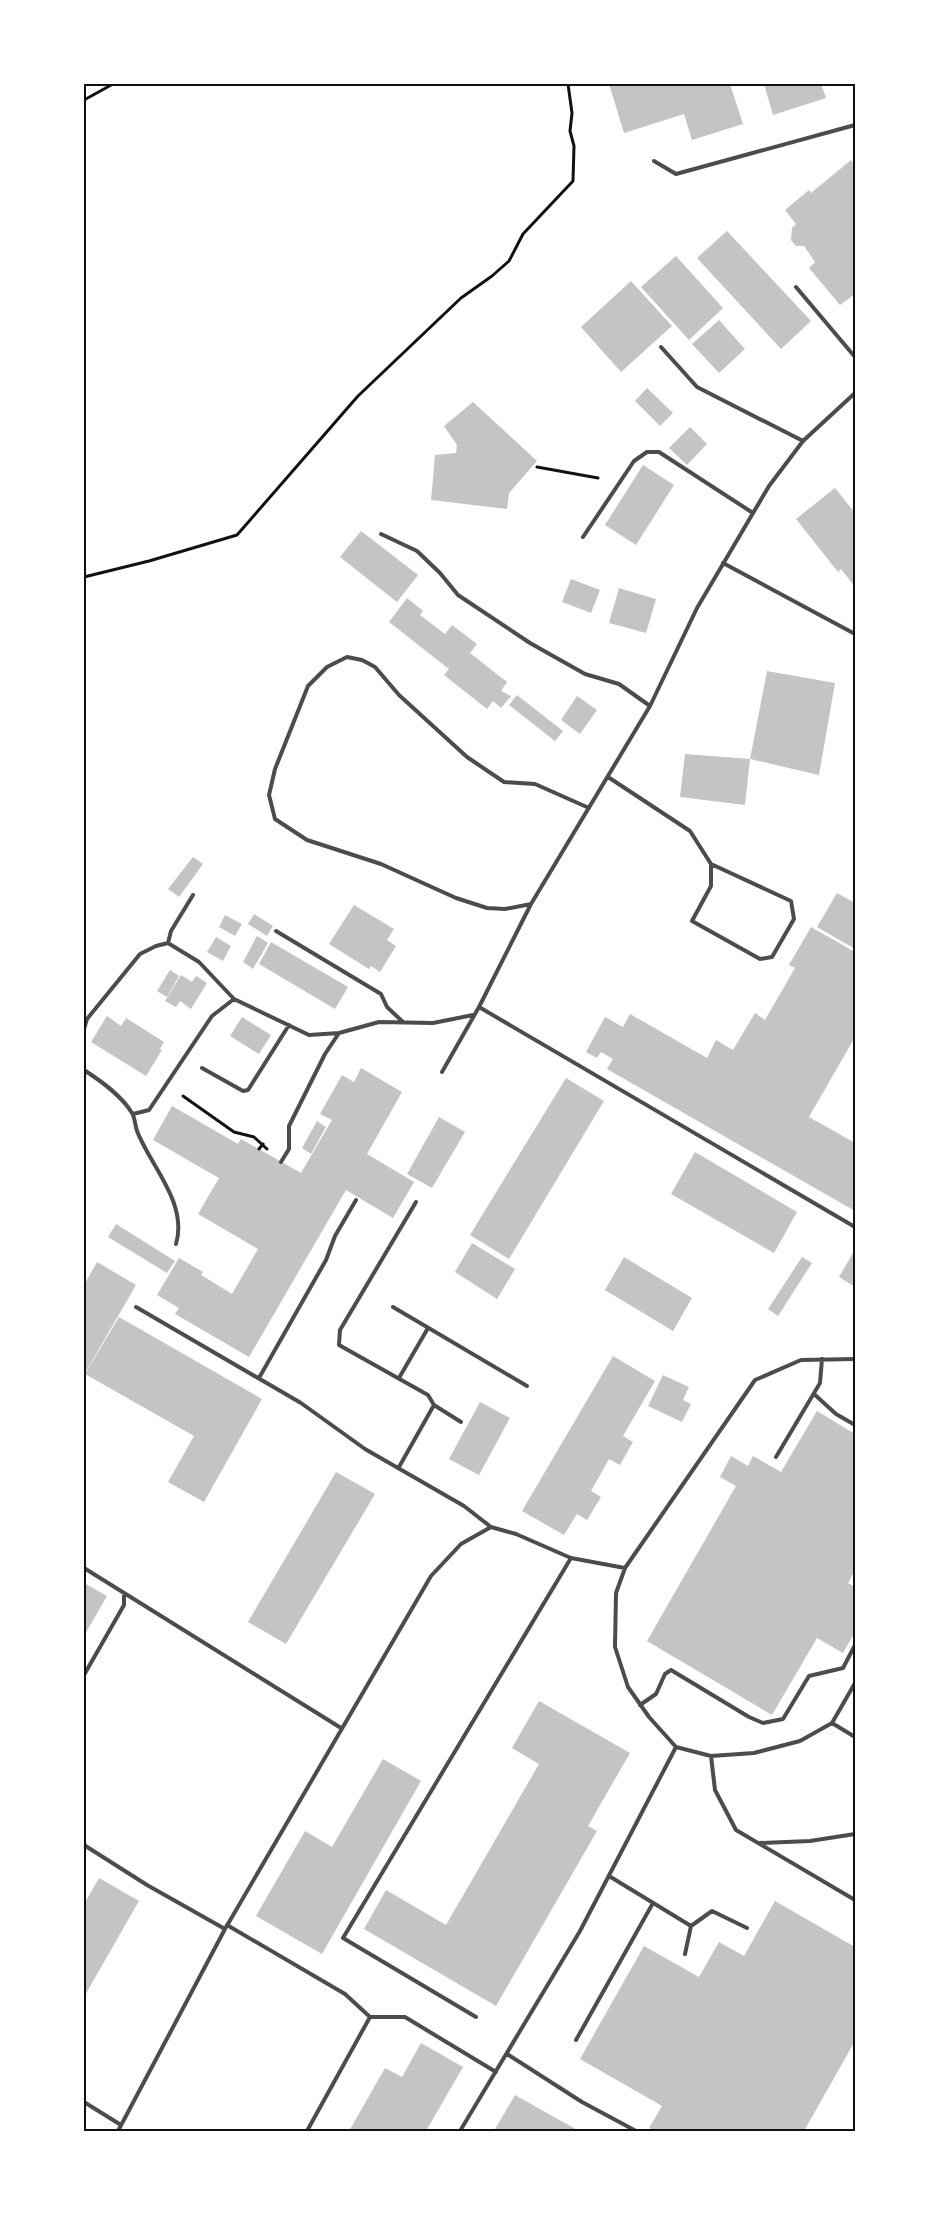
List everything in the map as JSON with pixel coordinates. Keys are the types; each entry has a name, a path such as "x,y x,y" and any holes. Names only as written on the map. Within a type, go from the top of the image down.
{"lane":[{"path":"654,161 676,174 855,125"},
{"path":"796,286 855,357"},
{"path":"662,347 698,386 803,441"},
{"path":"442,1072 479,1007 531,904 650,706 697,608 723,563 770,486 803,441 855,393"},
{"path":"583,537 634,461 647,452 659,452 754,513"},
{"path":"381,534 417,551 440,573 458,595 530,643 585,674 619,684 650,706"},
{"path":"723,563 855,634"},
{"path":"531,904 505,909 487,908 456,898 382,864 307,840 275,819 269,795 275,769 308,686 327,666 347,657 362,660 375,666 399,695 467,757 504,782 535,784 589,808"},
{"path":"608,777 690,831 711,864 711,886 692,921 760,958 772,957 794,919 791,901 711,864"},
{"path":"168,943 171,931 194,895"},
{"path":"276,931 381,994 387,1007 403,1022"},
{"path":"84,1028 85,1019 140,954 156,946 168,943 199,962 234,999 310,1035 339,1033 379,1022 433,1023 473,1015"},
{"path":"133,1114 149,1110 212,1016 234,999"},
{"path":"479,1007 855,1227"},
{"path":"202,1068 243,1091 248,1090 289,1025"},
{"path":"282,1162 289,1148 289,1126 326,1054 339,1033"},
{"path":"84,1070 107,1085 133,1114 137,1131 171,1195 178,1215 180,1232 176,1244"},
{"path":"259,1378 326,1260 335,1236 356,1200"},
{"path":"416,1202 340,1330 339,1345 428,1395 434,1405 462,1422"},
{"path":"136,1307 301,1403 366,1449 464,1506 491,1527 516,1534 571,1558 625,1568"},
{"path":"393,1307 527,1386"},
{"path":"399,1378 428,1328"},
{"path":"855,1359 801,1360 755,1380 625,1568 616,1593 615,1647 628,1687 640,1705 676,1747 711,1756 754,1753 800,1741 832,1723 855,1683"},
{"path":"776,1457 820,1383 822,1360"},
{"path":"814,1394 836,1414 855,1425"},
{"path":"399,1467 434,1405"},
{"path":"118,2131 226,1927 431,1576 462,1544 491,1527"},
{"path":"476,2017 343,1938 571,1558"},
{"path":"84,1568 341,1728"},
{"path":"84,1676 124,1605 124,1593"},
{"path":"640,1705 656,1694 666,1674 671,1670 749,1717 763,1723 783,1719 810,1676 843,1668 855,1645"},
{"path":"832,1723 855,1737"},
{"path":"460,2131 580,1931 676,1747"},
{"path":"711,1756 715,1790 736,1830 855,1900"},
{"path":"759,1843 810,1841 855,1834"},
{"path":"84,1845 147,1885 346,1994 370,2018 405,2017 496,2072"},
{"path":"609,1876 691,1926"},
{"path":"576,2040 654,1903"},
{"path":"686,1954 691,1926 712,1911 747,1928"},
{"path":"307,2131 370,2018"},
{"path":"507,2054 582,2102 636,2131"},
{"path":"84,2102 122,2124"}],"path":[{"path":"84,100 113,84"},
{"path":"84,577 149,561 237,535 358,396 462,298 509,261 523,234 574,181 574,146 570,131 572,113 568,84"},
{"path":"537,467 620,482"},
{"path":"166,1084 234,1132 254,1137 275,1156 287,1153"},
{"path":"259,1149 263,1144"}],"building":[{"path":"609,84 730,84 743,124 692,140 684,114 624,133"},
{"path":"764,84 821,84 826,98 773,115"},
{"path":"851,160 855,165 855,294 840,305 809,268 815,262 804,246 796,246 791,240 792,228 796,224 785,210 809,190 811,193"},
{"path":"727,231 811,321 781,349 697,258"},
{"path":"676,256 723,308 689,340 641,287"},
{"path":"631,281 672,326 621,372 581,327"},
{"path":"719,320 745,349 719,373 692,344"},
{"path":"647,388 673,413 660,426 635,401"},
{"path":"473,402 537,461 509,493 507,509 431,500 435,455 456,453 457,445 444,426"},
{"path":"690,427 707,444 687,465 669,448"},
{"path":"643,465 674,485 636,545 605,525"},
{"path":"835,488 855,513 855,587 841,569 838,572 796,519"},
{"path":"361,531 418,575 397,602 340,557"},
{"path":"571,579 600,590 591,613 562,602"},
{"path":"619,588 656,599 646,633 609,623"},
{"path":"407,598 423,611 420,615 445,634 452,625 477,644 470,653 507,682 501,691 511,696 501,708 493,701 487,709 444,675 449,669 389,622"},
{"path":"767,671 835,683 819,775 750,759"},
{"path":"517,695 563,731 555,741 509,705"},
{"path":"577,696 597,710 580,734 561,720"},
{"path":"685,754 750,759 745,805 680,797"},
{"path":"193,857 203,864 179,897 168,889"},
{"path":"837,893 855,903 855,949 817,927"},
{"path":"354,905 394,929 387,940 396,946 380,972 371,966 369,969 329,944"},
{"path":"254,914 273,926 267,936 248,924"},
{"path":"225,915 242,924 235,936 219,927"},
{"path":"811,927 855,952 855,1037 809,1117 855,1143 855,1211 607,1069 613,1059 601,1052 597,1058 586,1052 605,1017 623,1027 630,1014 707,1058 716,1040 733,1050 755,1013 765,1020 795,968 789,965"},
{"path":"257,936 268,943 253,969 243,962"},
{"path":"216,937 231,946 223,961 207,952"},
{"path":"271,942 348,987 335,1009 259,964"},
{"path":"170,970 179,976 167,997 157,991"},
{"path":"181,975 192,982 196,976 207,983 191,1009 180,1001 176,1007 165,1001"},
{"path":"107,1016 121,1026 126,1018 164,1042 160,1049 162,1050 146,1076 91,1042"},
{"path":"242,1017 271,1035 259,1054 230,1036"},
{"path":"361,1068 402,1092 367,1154 414,1182 393,1218 346,1190 249,1357 175,1314 179,1308 157,1295 179,1258 203,1272 201,1275 232,1294 258,1249 198,1214 219,1178 153,1140 172,1106 238,1144 241,1139 301,1173 332,1120 320,1114 342,1075 354,1082"},
{"path":"566,1078 604,1101 509,1259 470,1235"},
{"path":"439,1117 465,1132 432,1188 407,1174"},
{"path":"317,1121 326,1127 311,1154 302,1148"},
{"path":"695,1152 797,1212 774,1253 671,1194"},
{"path":"116,1224 175,1261 167,1273 108,1237"},
{"path":"472,1243 515,1269 497,1299 455,1272"},
{"path":"853,1253 855,1254 855,1287 839,1277"},
{"path":"624,1257 692,1298 673,1331 605,1290"},
{"path":"802,1257 812,1263 778,1316 768,1309"},
{"path":"97,1262 136,1285 84,1375 84,1285"},
{"path":"119,1317 262,1399 204,1502 168,1482 194,1436 85,1374"},
{"path":"613,1356 655,1381 623,1436 633,1442 620,1465 609,1459 591,1491 601,1497 587,1520 577,1514 564,1535 522,1511"},
{"path":"663,1375 689,1387 683,1400 691,1404 682,1422 648,1406"},
{"path":"480,1402 510,1418 479,1475 449,1459"},
{"path":"817,1411 855,1434 855,1570 848,1583 855,1587 855,1632 843,1653 817,1638 772,1715 647,1641 736,1486 720,1477 731,1456 748,1466 753,1456 781,1472"},
{"path":"336,1472 375,1494 286,1644 248,1622"},
{"path":"84,1583 107,1596 84,1636"},
{"path":"539,1701 630,1753 588,1826 597,1831 496,2006 364,1929 386,1890 446,1925 539,1764 512,1748"},
{"path":"383,1759 421,1781 322,1954 256,1916 305,1831 332,1847"},
{"path":"99,1878 139,1901 84,1997 84,1904"},
{"path":"775,1901 855,1947 855,2041 804,2131 655,2131 649,2128 662,2106 580,2059 644,1946 699,1977 719,1942 744,1956"},
{"path":"421,2043 463,2067 426,2131 349,2131 385,2068 402,2077"},
{"path":"515,2095 579,2131 494,2131"}]}
